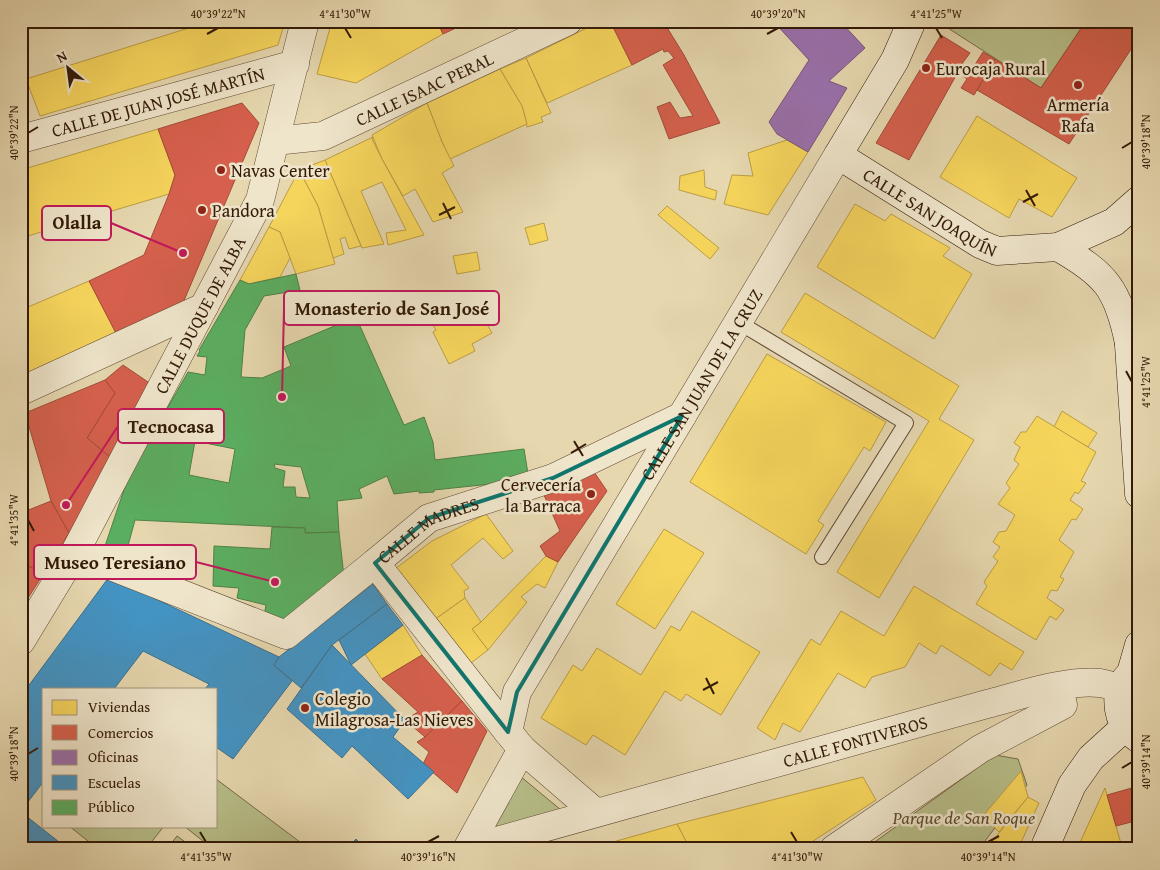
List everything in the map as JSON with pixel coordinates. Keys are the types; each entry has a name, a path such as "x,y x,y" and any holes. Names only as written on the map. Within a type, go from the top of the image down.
{"street":[{"name":"CALLE DUQUE DE ALBA","path":"21,641 75,552 260,200 305,21"},
{"name":"CALLE ISAAC PERAL","path":"275,141 323,136 568,21"},
{"name":"CALLE SAN JUAN DE LA CRUZ","path":"468,849 515,740 517,692 895,60 912,21"},
{"name":"CALLE DE JUAN JOSÉ MARTÍN","path":"23,134 295,64"},
{"name":"CALLE SAN JOAQUÍN","path":"838,155 980,244 997,251 1058,247 1114,222 1139,200"},
{"path":"1058,247 1094,269 1108,285 1123,314 1129,345 1139,494"},
{"path":"21,391 204,307"},
{"path":"1129,345 1139,313"},
{"name":"CALLE MADRES","path":"515,740 375,563 429,518 553,478 682,416"},
{"path":"75,552 286,635 375,563"},
{"path":"1044,849 1072,785 1091,758 1132,733 1118,708 1130,677 1139,645"},
{"name":"CALLE FONTIVEROS","path":"595,812 987,704 1059,687 1099,683 1130,677"},
{"path":"834,849 980,749 1063,704 1059,687"},
{"path":"515,740 595,812"},
{"name":"CALLE SAN JUAN DE LA CRUZ","path":"468,849 595,812"}],"lane":[{"path":"738,322 906,423 822,557"}],"highlighted area":[{"path":"682,416 517,692 508,732 375,563 429,518 553,478"}],"green space":[{"path":"937,21 1086,21 1041,88"},
{"name":"Parque de San Roque","path":"995,755 1018,759 1027,785 979,849 865,849"},
{"path":"520,776 561,810 485,831"},
{"path":"218,780 308,848 308,849 213,849 187,828 218,828"},
{"path":"72,828 162,828 146,849 98,849"},
{"path":"177,836 195,849 167,849"}],"building: Viviendas":[{"path":"21,21 60,21 21,31"},
{"path":"211,21 285,21 278,45 40,116 26,79"},
{"path":"332,21 437,21 443,34 356,83 317,74"},
{"path":"601,21 610,21 632,65 547,103 526,58"},
{"path":"526,58 551,113 541,117 543,122 527,127 522,106 500,69"},
{"path":"500,69 522,106 527,124 450,159 427,103"},
{"path":"427,103 442,142 454,166 442,173 463,212 433,222 415,189 403,196 382,159 372,135"},
{"path":"977,116 1077,178 1052,217 1019,199 1009,218 940,177"},
{"path":"158,129 175,175 169,194 21,238 21,170"},
{"path":"373,137 372,139 382,159 424,235 388,245 386,233 406,230 382,182 361,191 384,244 362,248 325,160"},
{"path":"787,140 808,152 768,215 724,204 732,175 753,176 748,153"},
{"path":"325,160 361,246 349,249 345,237 340,239 344,254 333,258 318,206 299,170"},
{"path":"299,170 318,206 335,264 296,274 280,232 269,227"},
{"path":"704,170 705,187 717,191 715,200 679,190 680,176"},
{"path":"855,204 885,221 891,214 950,248 943,256 972,274 934,339 817,267"},
{"path":"667,206 719,248 710,259 658,215"},
{"path":"544,223 548,240 530,245 525,228"},
{"path":"269,227 280,232 290,258 280,277 249,284 240,280"},
{"path":"477,252 480,270 457,274 453,256"},
{"path":"89,281 118,337 21,379 21,310"},
{"path":"805,293 959,386 939,419 974,440 879,598 837,572 929,421 781,332"},
{"path":"448,301 462,324 481,314 492,333 472,344 475,351 449,364 433,332 436,330 425,313"},
{"path":"767,354 886,422 870,451 864,447 818,521 824,525 806,554 690,482"},
{"path":"1062,411 1097,433 1088,447 1054,427"},
{"path":"1037,416 1096,452 1081,481 1086,483 1078,494 1075,492 1070,500 1083,509 1076,520 1072,519 1059,540 1074,552 1060,577 1064,579 1057,591 1051,590 1047,598 1064,610 1056,620 1050,616 1036,640 976,604 987,586 984,582 998,561 993,557 1000,547 993,542 999,532 1006,531 1015,515 998,504 1010,488 1006,483 1019,464 1014,460 1020,447 1014,443 1021,432 1026,432"},
{"path":"486,514 513,551 503,559 483,538 451,565 469,588 464,591 465,598 434,620 395,569 432,541"},
{"path":"664,529 704,553 655,629 616,604"},
{"path":"546,556 558,562 545,588 537,584 521,597 527,602 488,650 472,629"},
{"path":"914,586 1024,652 1012,670 1000,663 990,676 941,645 936,654 919,643 905,667 872,677 865,688 838,673 800,732 783,723 775,740 757,728 811,639 820,645 841,611 884,636"},
{"path":"465,598 481,622 472,629 488,650 471,663 434,620"},
{"path":"692,611 760,652 721,715 686,694 681,701 665,691 625,755 593,735 586,745 541,718 573,665 582,671 597,648 641,675 671,626 680,631"},
{"path":"403,625 422,655 382,679 365,654"},
{"path":"1021,771 1028,797 999,832 983,816"},
{"path":"863,777 876,800 801,849 690,849 677,824"},
{"path":"1105,788 1122,847 1121,849 1077,849"},
{"path":"1028,797 1039,803 1018,849 986,849"},
{"path":"677,824 690,849 588,849"}],"building: Comercios":[{"path":"437,21 471,21 443,34"},
{"path":"610,21 663,21 684,55 720,123 669,139 657,107 670,102 680,118 693,116 663,65 674,58 668,51 664,52 663,49 632,65"},
{"path":"1086,21 1139,21 1139,37 1069,144 977,90 995,59 1041,88"},
{"path":"941,35 970,53 961,65 971,71 983,52 995,59 974,95 961,88 967,79 958,72 909,160 876,143"},
{"path":"242,103 259,123 183,303 118,337 89,281 144,255 175,175 158,129"},
{"path":"123,365 151,384 111,458 87,438 115,393 105,380"},
{"path":"105,380 115,393 87,438 111,458 69,533 51,501 25,413"},
{"path":"592,469 607,491 558,562 546,556 540,546 560,531 543,493"},
{"path":"51,501 69,533 44,573 21,563 21,513"},
{"path":"21,563 44,573 21,609"},
{"path":"422,655 462,701 425,737 405,720 418,712 382,679"},
{"path":"462,701 487,731 457,793 423,764 429,752 417,742 425,737"},
{"path":"1139,786 1139,820 1116,826 1107,795"}],"building: Oficinas":[{"path":"773,21 840,21 865,48 829,81 847,88 808,152 777,134 769,122 809,60"}],"building: Escuelas":[{"path":"109,577 279,657 274,665 292,681 233,759 218,748 218,688 206,688 209,684 143,651 115,688 42,688 42,784 21,811 21,696"},
{"path":"373,584 387,604 332,645 301,688 274,665 279,657"},
{"path":"387,604 403,625 351,665 339,640"},
{"path":"332,645 405,720 393,737 434,772 408,799 352,746 342,758 287,709"},
{"path":"21,812 68,849 26,849 21,843"},
{"path":"356,839 366,849 347,849"}],"building: Público":[{"path":"296,274 300,290 264,296 245,330 241,377 262,378 291,366 284,347 356,317 404,425 424,417 433,442 435,460 524,449 529,480 434,490 434,492 419,493 419,491 394,494 387,476 359,489 362,498 337,501 339,532 305,533 305,528 135,520 126,553 105,546 129,475 188,372 205,375 207,357 197,356 199,350 240,280 249,284","holes":["195,441 235,449 229,483 189,475","274,464 301,467 310,498 296,497 295,487 283,487 285,471 275,468"]},
{"path":"272,527 305,528 305,533 339,532 344,577 279,627 263,621 266,605 237,598 239,588 213,586 214,546 270,549"}],"place":[{"name":"Eurocaja Rural","path":"926,68"},
{"name":"Armería Rafa","path":"1078,85"},
{"name":"Navas Center","path":"221,170"},
{"name":"Pandora","path":"202,210"},
{"name":"Olalla","path":"183,253"},
{"name":"Monasterio de San José","path":"282,397"},
{"name":"Cervecería la Barraca","path":"591,494"},
{"name":"Tecnocasa","path":"66,505"},
{"name":"Museo Teresiano","path":"275,582"},
{"name":"Colegio Milagrosa-Las Nieves","path":"305,708"}]}
